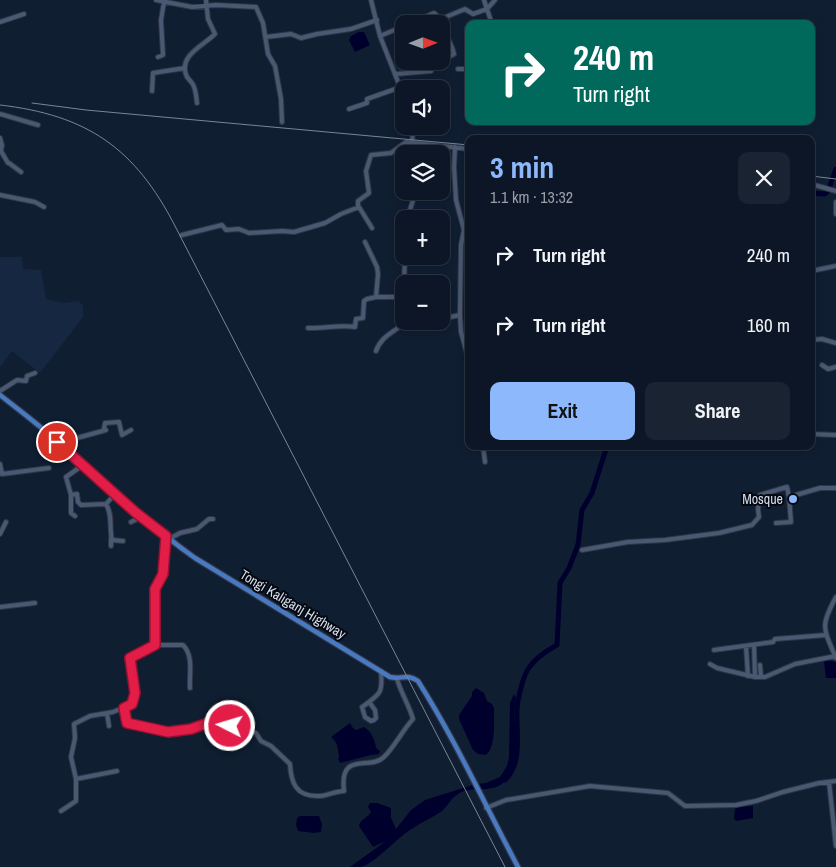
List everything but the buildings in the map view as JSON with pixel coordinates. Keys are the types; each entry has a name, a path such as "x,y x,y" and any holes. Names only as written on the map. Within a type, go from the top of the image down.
{"main road":[{"name":"Tongi Kaliganj Highway","path":"0,393 68,450 83,466 141,517 195,558 390,677 397,679 406,676 418,681 473,777 486,808 518,867"}],"street":[{"path":"156,0 192,7 256,8 263,23 268,54 275,66 282,122"},
{"path":"197,102 194,88 187,77 185,68 188,55 215,34 208,19 206,0"},
{"path":"370,0 380,36 398,80"},
{"path":"484,0 491,20"},
{"path":"450,15 465,8 473,14 487,10 495,0"},
{"path":"158,57 163,56 161,20 164,2"},
{"path":"0,22 24,14"},
{"path":"266,37 291,34 301,38 351,28 377,20"},
{"path":"380,36 395,30"},
{"path":"450,41 454,54 450,56"},
{"path":"152,91 153,73 185,68"},
{"path":"458,69 465,69"},
{"path":"396,74 431,71"},
{"path":"349,109 368,103 367,99 395,89"},
{"path":"0,114 38,125"},
{"path":"411,142 413,135"},
{"path":"0,138 1,151 8,163 21,172"},
{"path":"358,208 358,201 369,193 366,171 372,155 388,154 401,144 411,142 465,148"},
{"path":"455,147 456,200 464,230 461,245 460,315 461,332 465,346"},
{"path":"815,185 836,191"},
{"path":"0,195 36,202 44,207"},
{"path":"836,202 836,214"},
{"path":"358,208 361,209 372,228"},
{"path":"182,235 222,225 226,230 238,229 249,233 294,232 325,223 358,208"},
{"path":"365,242 377,267 376,297"},
{"path":"815,270 836,266"},
{"path":"308,328 355,327 356,319 363,318 364,302 367,299 395,296"},
{"path":"450,317 460,315"},
{"path":"376,351 388,333 395,330"},
{"path":"815,340 822,339 836,343"},
{"path":"822,365 828,369 836,367"},
{"path":"0,393 17,380 26,381 28,376 35,373"},
{"path":"68,450 78,438 105,430 105,423 119,422 122,435 131,430"},
{"path":"815,434 836,435"},
{"path":"484,450 485,462"},
{"path":"0,464 2,474 49,468"},
{"path":"74,516 66,477 83,466"},
{"path":"582,550 628,542 665,540 719,533 752,525 759,518 760,495 787,487 791,522 776,523"},
{"path":"789,497 820,488 836,488"},
{"path":"71,495 77,494 78,502 81,505 106,504 115,494"},
{"path":"106,504 111,513 111,546"},
{"path":"131,522 141,517"},
{"path":"155,645 155,589 163,574 167,538 196,529 213,519"},
{"path":"0,534 6,522"},
{"path":"111,538 113,541 123,541"},
{"path":"710,664 717,668 748,676 761,677 795,664 836,657 824,630 826,617 836,597"},
{"path":"0,607 35,603"},
{"path":"714,650 773,642 775,639 826,635"},
{"path":"61,811 76,803 76,779 71,757 74,724 90,716 107,713 132,704 135,693 130,658 155,645 183,645 186,648 191,669 190,688"},
{"path":"754,645 755,677"},
{"path":"746,646 748,676"},
{"path":"760,665 761,677"},
{"path":"369,702 375,710 376,718 371,721 365,717 362,706 382,690 381,671"},
{"path":"124,708 127,723 168,732 215,723 256,733 261,741 271,746 290,764 290,774 297,790 303,795 317,796 344,791 343,780 348,769 358,763 374,761 384,756 412,719 407,699 397,679"},
{"path":"107,713 109,726"},
{"path":"76,779 118,771"},
{"path":"486,808 506,800 590,786 668,793 685,806 736,805 756,802 783,792 819,783 836,781"},
{"path":"829,782 836,846"}],"shaded area":[{"path":"364,32 370,45 355,52 349,40 351,36"},
{"path":"0,257 22,257 23,269 41,270 46,299 63,303 79,301 83,306 83,317 40,373 12,351 0,367"},
{"path":"826,660 836,662 836,678 826,678 824,662"},
{"path":"476,688 484,693 487,701 494,708 493,740 486,755 478,754 473,750 459,719 459,715"},
{"path":"514,694 516,698 516,750 512,770 507,779 502,784 490,789 464,791 458,794 442,811 414,827 372,861 361,867 350,867 386,841 373,847 359,826 371,812 368,807 370,803 377,803 391,808 391,818 396,829 411,810 425,800 476,784 486,783 500,777 507,766 509,757 510,703"},
{"path":"350,723 356,730 364,727 369,731 374,739 376,748 380,751 379,754 340,763 337,746 331,737"},
{"path":"753,806 753,818 736,821 734,818 737,807"},
{"path":"300,816 319,816 322,824 321,832 298,831 296,825 297,818"}],"waterway":[{"path":"815,193 825,194 828,191 836,169"},
{"path":"505,780 511,773 516,756 517,706 522,683 534,661 557,645 560,583 569,568 578,545 582,510 592,493 606,450"}],"railway":[{"path":"32,103 86,110 465,145"},
{"path":"0,105 58,117 83,127 105,140 125,156 160,199 505,867"},
{"path":"815,176 836,179"}],"place":[{"name":"Mosque","path":"793,499"}],"route":[{"path":"57,442 135,512 166,536 163,574 155,589 154,597 155,645 130,658 135,693 134,702 124,708 127,723 168,732 191,729 208,723 230,726"}]}
